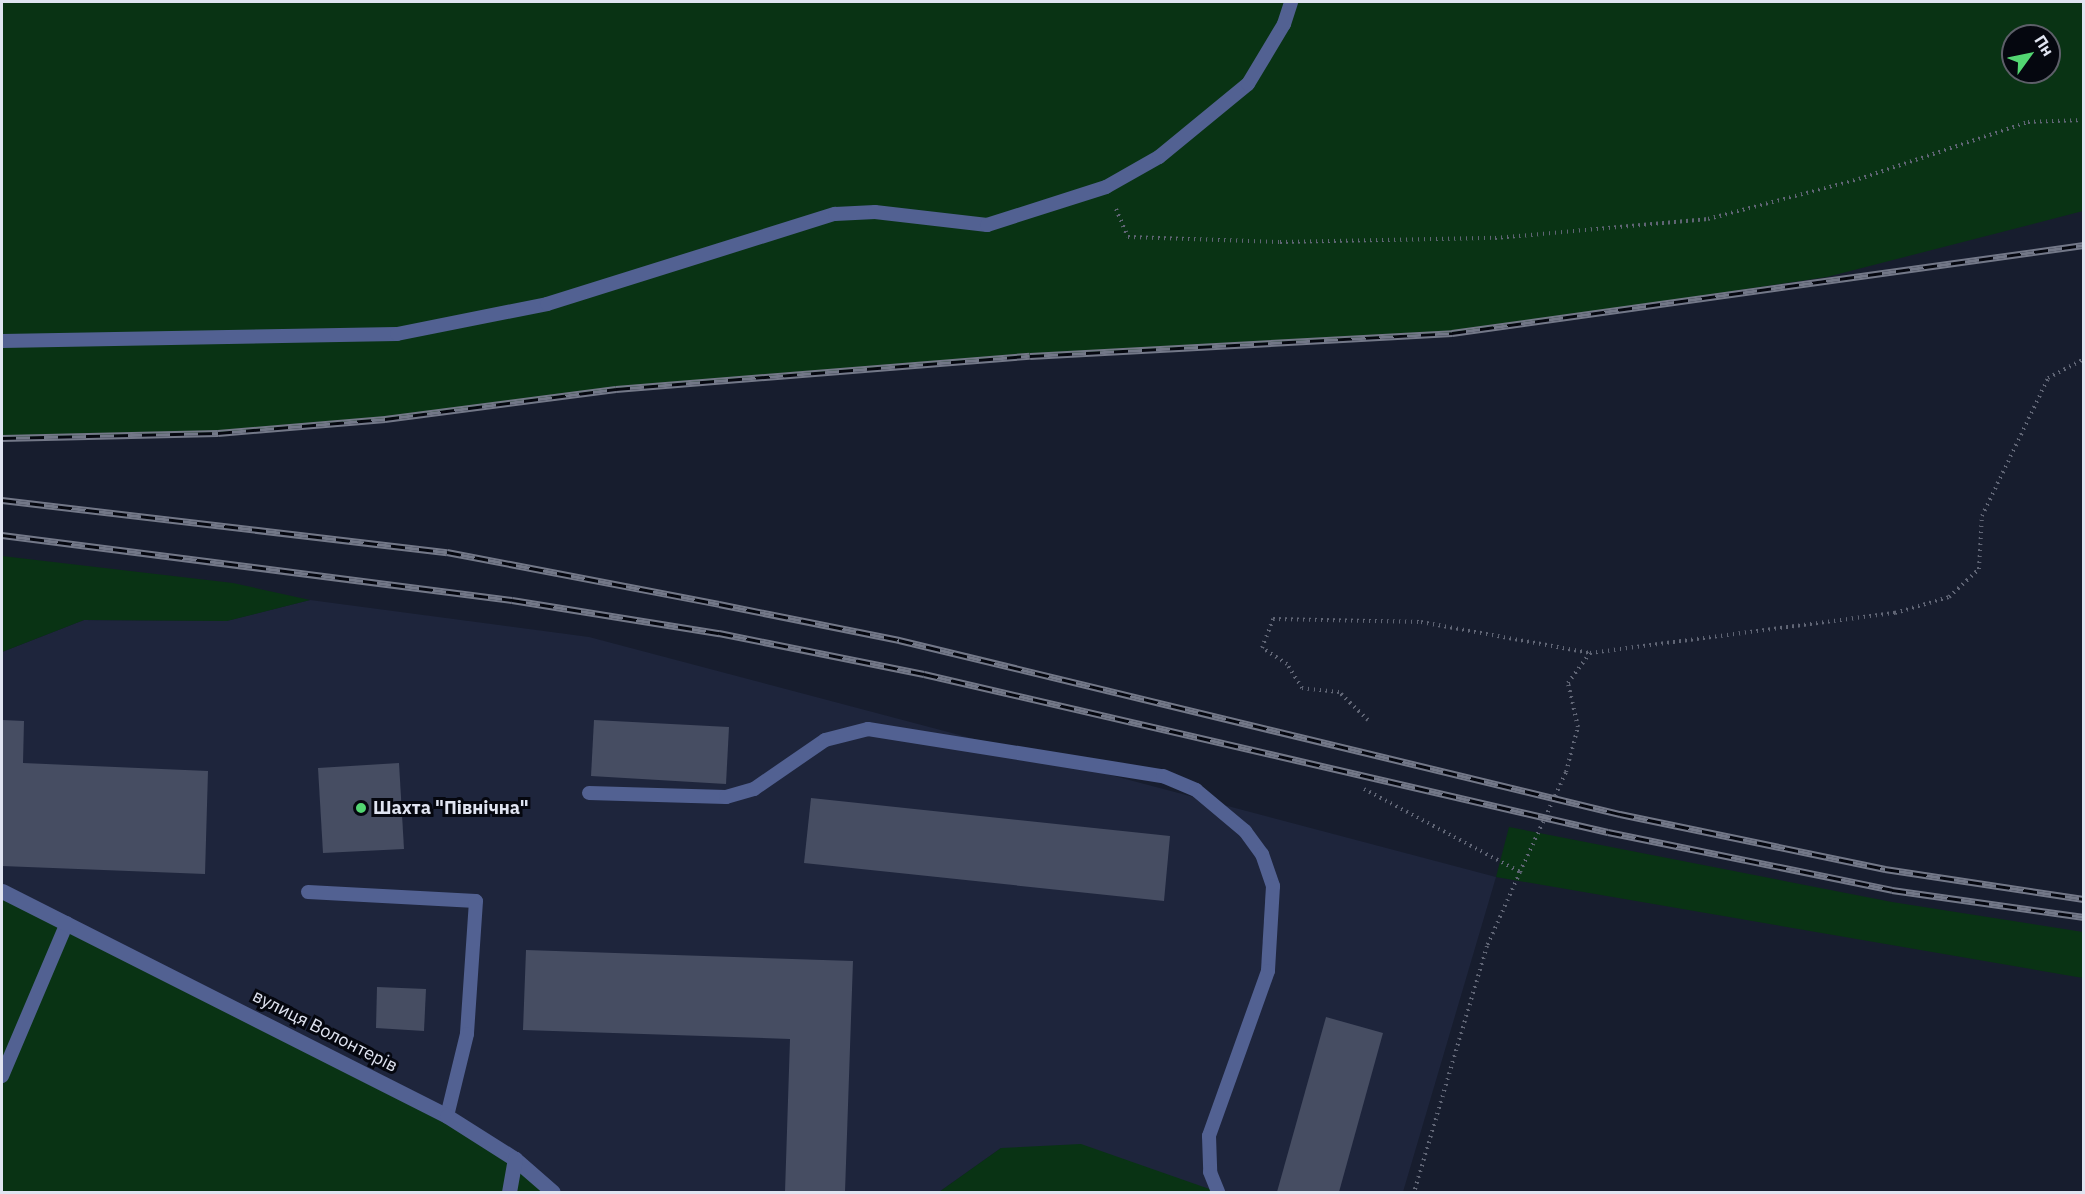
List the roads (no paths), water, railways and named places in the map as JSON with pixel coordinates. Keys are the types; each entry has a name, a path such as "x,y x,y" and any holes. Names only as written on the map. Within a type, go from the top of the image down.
{"street":[{"name":"вулиця Волонтерів","path":"2,891 447,1116 515,1159 553,1192"},
{"path":"509,1192 515,1159"}],"lane":[{"path":"2,341 397,334 548,304 835,214 875,212 987,225 1106,187 1159,157 1248,84 1284,24 1292,2"},
{"path":"589,793 726,797 754,789 825,740 868,729 1163,776 1196,790 1245,831 1262,854 1273,886 1268,970 1209,1136 1210,1172 1218,1192"},
{"path":"308,892 476,901 467,1034 447,1116"},
{"path":"2,1076 67,922"}],"railway":[{"path":"2,438 218,433 385,419 616,389 1030,356 1452,333 2084,245"},
{"path":"2,500 447,552 719,604 899,640 1620,814 1885,869 2084,899"},
{"path":"2,535 512,600 719,633 924,674 1608,832 1892,890 2084,917"}],"place":[{"name":"Шахта \"Північна\"","path":"361,808"}]}
